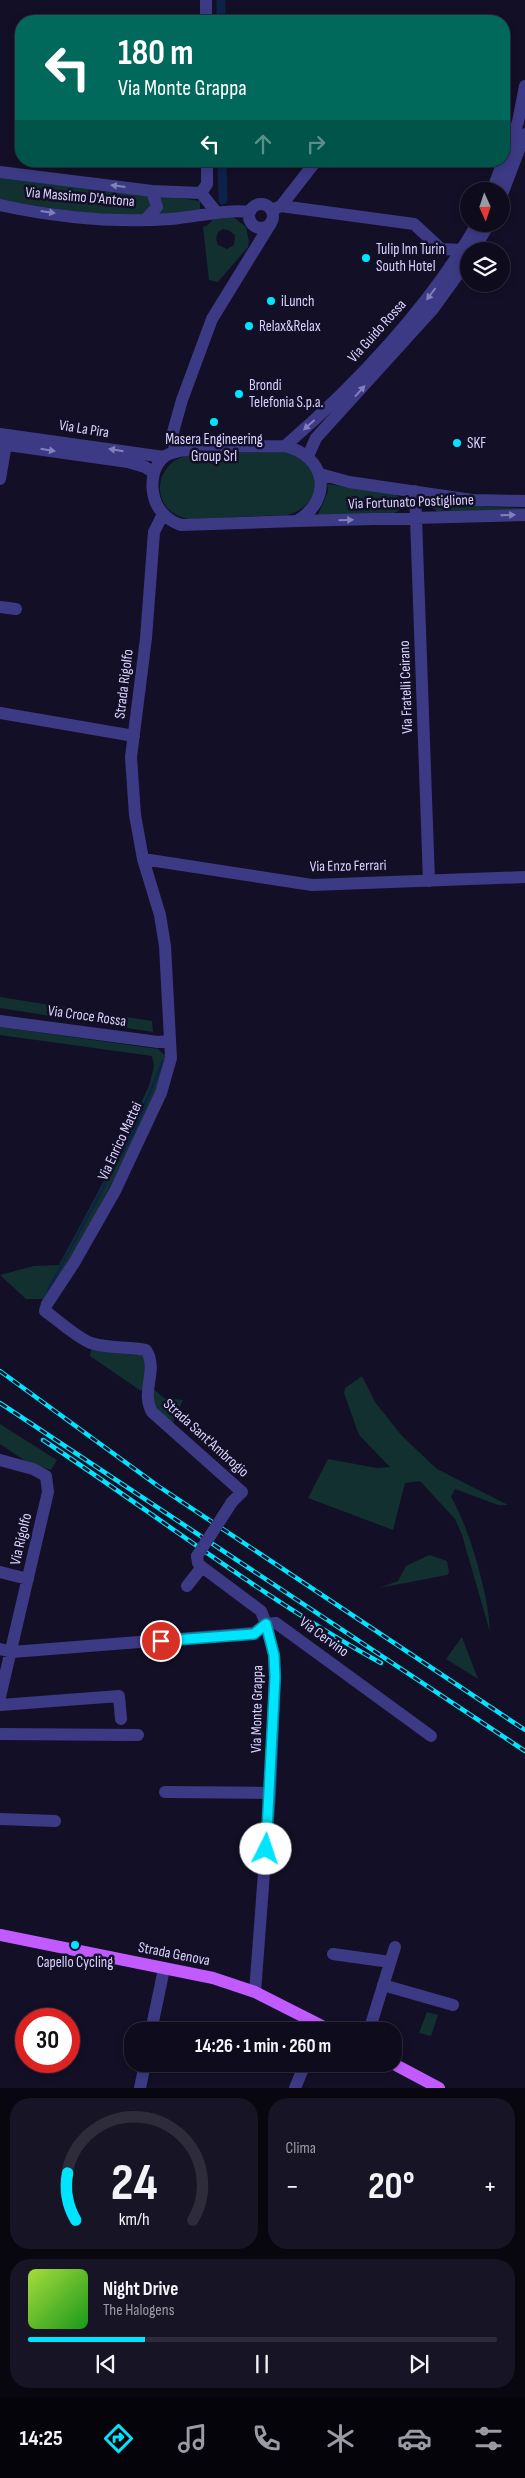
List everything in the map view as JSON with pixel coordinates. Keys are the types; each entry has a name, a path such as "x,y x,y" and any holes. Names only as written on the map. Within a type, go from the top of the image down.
{"main road":[{"name":"Strada Genova","path":"0,1935 213,1978 255,1992 311,2022"},
{"path":"402,2068 439,2088"}],"street":[{"path":"206,0 206,15"},
{"path":"510,143 518,122 525,86"},
{"path":"507,182 525,134"},
{"path":"207,167 207,184 201,193 217,213"},
{"path":"163,514 154,499 152,482 154,472 170,455 174,432 190,373 212,319 271,223 276,208 311,167"},
{"path":"495,182 501,167"},
{"name":"Via Massimo D'Antona","path":"0,172 152,190 201,193"},
{"path":"146,219 157,207 152,190"},
{"path":"250,257 254,236 251,218 258,204 276,208 414,224 441,249 460,252"},
{"name":"Via Massimo D'Antona","path":"0,205 92,218 146,219 237,210 251,218"},
{"path":"251,218 262,228 271,223"},
{"name":"Via Guido Rossa","path":"285,446 337,398 460,262"},
{"name":"Via Guido Rossa","path":"308,456 316,438 428,315 460,265"},
{"path":"0,479 2,441"},
{"name":"Via La Pira","path":"2,441 170,455 191,450 285,446"},
{"name":"Via La Pira","path":"2,441 128,462 154,472"},
{"path":"285,446 308,456 320,474 321,482 318,498 311,510 297,521"},
{"name":"Via Fortunato Postiglione","path":"320,474 349,482 472,500 525,501"},
{"name":"Via Fratelli Ceirano","path":"415,491 429,881"},
{"name":"Via Fortunato Postiglione","path":"163,514 173,522 188,526 525,515"},
{"name":"Strada Rigolfo","path":"143,859 134,815 131,757 146,638 154,532 163,514"},
{"path":"0,607 16,609"},
{"path":"0,713 134,736"},
{"name":"Via Enzo Ferrari","path":"143,859 312,885 525,877"},
{"name":"Via Enrico Mattei","path":"143,859 160,915 164,946 171,1058 161,1093 115,1191 74,1263 46,1304 45,1311 88,1342 105,1347 133,1347 146,1350"},
{"name":"Via Croce Rossa","path":"0,1021 158,1042 170,1041"},
{"name":"Strada Sant'Ambrogio","path":"146,1350 151,1358 152,1374 147,1404 152,1412 242,1492 232,1502 200,1561"},
{"name":"Via Rigolfo","path":"0,1460 33,1469 46,1476 48,1492 28,1578 6,1651 0,1697"},
{"path":"6,1651 254,1634 266,1624 261,1611 200,1561 187,1586"},
{"path":"0,1572 28,1578"},
{"name":"Via Cervino","path":"266,1624 276,1623 431,1736"},
{"name":"Via Monte Grappa","path":"255,1992 270,1792 275,1677 274,1655 266,1624"},
{"path":"0,1705 120,1696 122,1719"},
{"path":"0,1734 138,1735"},
{"path":"165,1792 270,1792"},
{"path":"0,1819 55,1821"},
{"path":"372,2022 395,1947"},
{"path":"333,1954 390,1962"},
{"path":"153,2022 164,1969"},
{"path":"383,1986 453,2006"},
{"path":"140,2088 143,2072"},
{"path":"296,2088 302,2072"}],"green space":[{"path":"0,177 145,194 153,204 145,215 97,215 0,200"},
{"path":"158,195 200,201 200,211 158,215"},
{"path":"232,216 246,227 249,241 248,247 218,282 209,280 203,227 208,225 215,217","holes":["223,229 235,235 234,245 227,249 218,245 216,238 219,232"]},
{"path":"288,451 307,464 315,481 315,489 313,496 303,508 287,515 189,519 176,515 167,508 162,498 160,488 167,468 176,460 188,455"},
{"path":"327,484 394,494 399,497 402,505 394,513 318,515 328,491"},
{"path":"435,501 489,507 525,508 525,510 438,512 433,508"},
{"path":"0,997 152,1021 153,1032 0,1008"},
{"path":"0,1027 158,1049 169,1059 150,1107 108,1190 77,1246 43,1299 26,1299 0,1275 34,1266 59,1265 107,1175 149,1086 154,1066 152,1056 0,1035"},
{"path":"91,1349 143,1354 146,1372 145,1382 141,1391 90,1356"},
{"path":"362,1376 375,1402 402,1436 437,1469 508,1505 498,1505 455,1489 451,1497 465,1526 477,1562 486,1600 490,1632 462,1535 455,1519 420,1481 405,1483 393,1530 308,1498 328,1459 377,1468 390,1467 359,1435 344,1393 345,1388"},
{"path":"151,1387 164,1398 183,1400 173,1422 155,1411"},
{"path":"0,1424 57,1460 51,1470 27,1462 0,1444"},
{"path":"429,1555 447,1561 449,1572 447,1575 379,1588 398,1581 406,1566"},
{"path":"462,1637 478,1679 446,1659"},
{"path":"427,2012 438,2015 431,2036 419,2033"}],"waterway":[{"path":"221,0 221,15"},
{"path":"222,167 223,200"},
{"path":"48,1290 133,1133 163,1061"}],"railway":[{"path":"0,1371 158,1486 525,1730"},
{"path":"0,1403 525,1751"},
{"path":"43,1440 294,1611 381,1663"}],"place":[{"name":"Tulip Inn Turin South Hotel","path":"366,258"},
{"name":"iLunch","path":"271,301"},
{"name":"Relax&Relax","path":"249,326"},
{"name":"Brondi Telefonia S.p.a.","path":"239,394"},
{"name":"Masera Engineering Group Srl","path":"214,422"},
{"name":"SKF","path":"457,443"},
{"name":"Capello Cycling","path":"75,1945"}],"route":[{"path":"161,1641 254,1634 266,1624 274,1655 275,1677 266,1849"}]}
